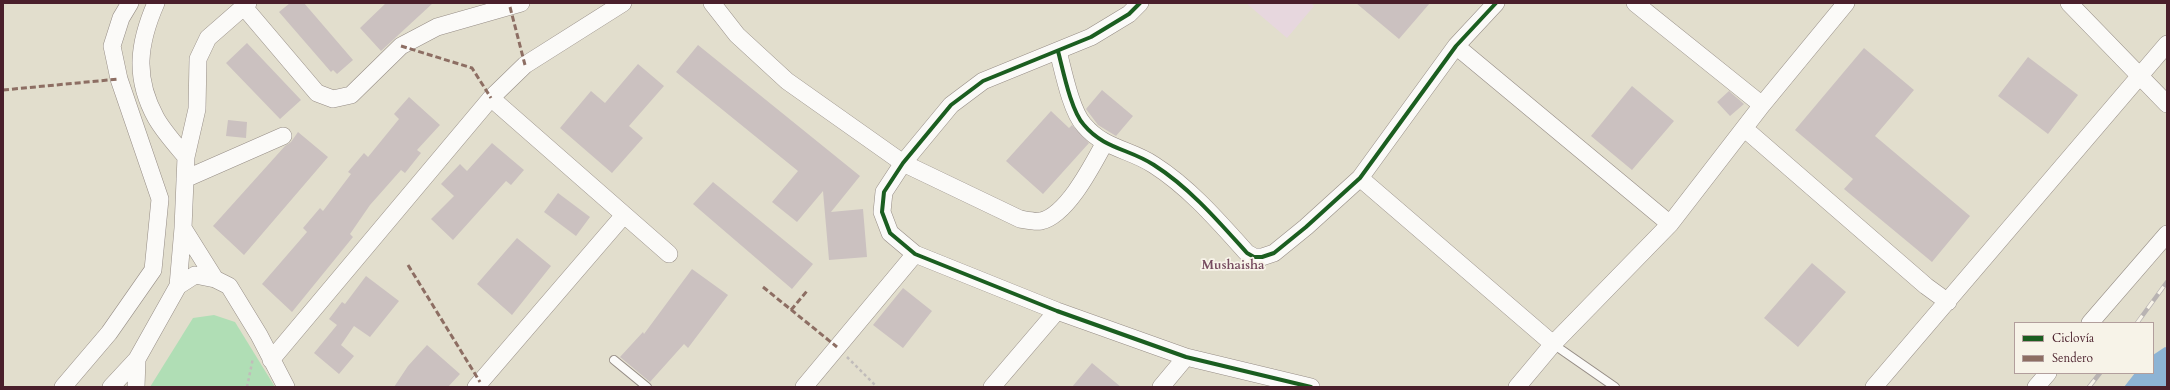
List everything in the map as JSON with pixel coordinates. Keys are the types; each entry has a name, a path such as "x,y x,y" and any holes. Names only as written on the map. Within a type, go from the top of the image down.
{"street":[{"path":"64,387 109,333 154,270 160,199 119,79 112,46 120,18 130,3"},
{"path":"156,3 146,26 140,57 143,92 156,119 186,157"},
{"path":"111,387 137,359 178,286 183,228 186,157 197,109 198,59 208,38 246,5 317,93 334,99 351,95 401,46 425,33 437,27 521,3"},
{"path":"271,360 492,98 525,65 623,3"},
{"path":"712,3 737,35 787,80 903,163 1020,219 1040,221 1059,210 1090,170 1104,144"},
{"path":"1140,3 1128,14 1091,37 983,81 951,105 903,163 884,192 882,212 890,233 915,254 1057,311 1186,357 1311,387"},
{"path":"1058,51 1067,87 1080,120 1104,144 1128,152 1154,165 1179,185 1247,253 1254,257 1262,258 1274,253 1306,227 1360,178 1456,46 1496,3"},
{"path":"1635,3 1762,105"},
{"path":"1517,387 1553,344 1670,224 1745,129 1762,105 1846,3"},
{"path":"2069,3 2139,77 2167,104"},
{"path":"1874,387 2167,44"},
{"path":"1456,46 1670,224"},
{"path":"492,98 669,254"},
{"path":"1745,129 1926,286 1948,302"},
{"path":"185,179 283,136"},
{"path":"1360,178 1553,344"},
{"path":"476,387 624,215"},
{"path":"183,228 215,279"},
{"path":"2091,322 2167,234"},
{"path":"804,387 915,254"},
{"path":"178,286 195,275 215,279 229,286 286,387"},
{"path":"992,387 1057,311"},
{"path":"1161,387 1186,357"},
{"path":"136,387 137,359"},
{"path":"2036,387 2047,374"}],"lane":[{"path":"1553,344 1615,387"},
{"path":"614,360 647,387"}],"path":[{"path":"247,387 258,335"},
{"path":"837,348 877,387"}],"shaded area":[{"path":"1246,3 1311,3 1314,6 1287,38"}],"green space":[{"path":"214,315 235,322 275,387 150,387 193,318"}],"water":[{"path":"2165,347 2167,348 2167,387 2124,387 2134,374 2154,374 2154,354"}],"building":[{"path":"290,3 304,3 353,60 337,74 333,70 331,72 279,12"},
{"path":"386,3 433,3 381,51 360,28"},
{"path":"1356,3 1430,3 1399,39"},
{"path":"247,43 301,100 280,119 226,63"},
{"path":"698,45 860,176 831,212 863,209 867,257 829,260 823,191 797,222 772,202 798,171 676,72"},
{"path":"1864,48 1914,90 1875,136 1970,216 1932,262 1844,189 1853,179 1795,130"},
{"path":"2028,57 2078,95 2048,134 1998,96"},
{"path":"638,64 664,86 629,126 643,138 612,173 560,128 591,91 605,103"},
{"path":"1632,86 1674,121 1632,170 1591,136"},
{"path":"1102,90 1133,116 1116,136 1098,125 1086,109"},
{"path":"1729,91 1744,104 1730,116 1717,102"},
{"path":"409,97 440,125 417,150 421,153 405,173 401,170 370,205 350,234 353,237 292,312 262,284 307,232 303,228 320,208 323,211 351,174 348,172 364,153 368,157 399,119 394,114"},
{"path":"1051,111 1069,128 1072,125 1089,143 1043,194 1006,161"},
{"path":"228,120 247,122 246,138 226,136"},
{"path":"298,132 328,157 244,255 213,226 285,146 291,142"},
{"path":"492,143 524,170 511,185 506,181 453,240 431,219 454,196 441,184 460,164 467,171"},
{"path":"713,182 813,264 792,289 693,204"},
{"path":"558,193 590,217 576,236 544,212"},
{"path":"517,238 551,266 512,315 477,284"},
{"path":"1812,263 1846,292 1798,347 1764,318"},
{"path":"692,269 728,295 688,348 684,344 650,382 620,357 643,332 644,334"},
{"path":"366,276 399,301 370,337 354,326 341,345 354,356 339,374 314,353 337,325 329,319 342,302 345,304"},
{"path":"903,288 932,311 903,348 873,325"},
{"path":"427,345 460,374 448,387 394,387 408,366"},
{"path":"1092,363 1121,387 1072,387"}],"railway":[{"path":"2138,322 2167,282"},
{"path":"2089,387 2099,374"}],"marked path":[{"path":"510,7 525,65"},
{"path":"401,46 472,68 491,98"},
{"path":"3,90 119,79"},
{"path":"408,265 480,382"},
{"path":"763,287 837,347"},
{"path":"791,310 807,291"}],"cycle path":[{"path":"1140,3 1129,14 1091,37 983,81 951,105 903,163 884,192 882,212 890,233 915,254 1057,311 1186,357 1311,387"},
{"path":"1058,51 1071,100 1079,119 1084,125 1100,139 1136,155 1167,174 1204,206 1247,253 1254,257 1262,257 1274,253 1306,227 1360,178 1456,46 1496,3"}],"district":[{"name":"Mushaisha","path":"1233,266"}]}
